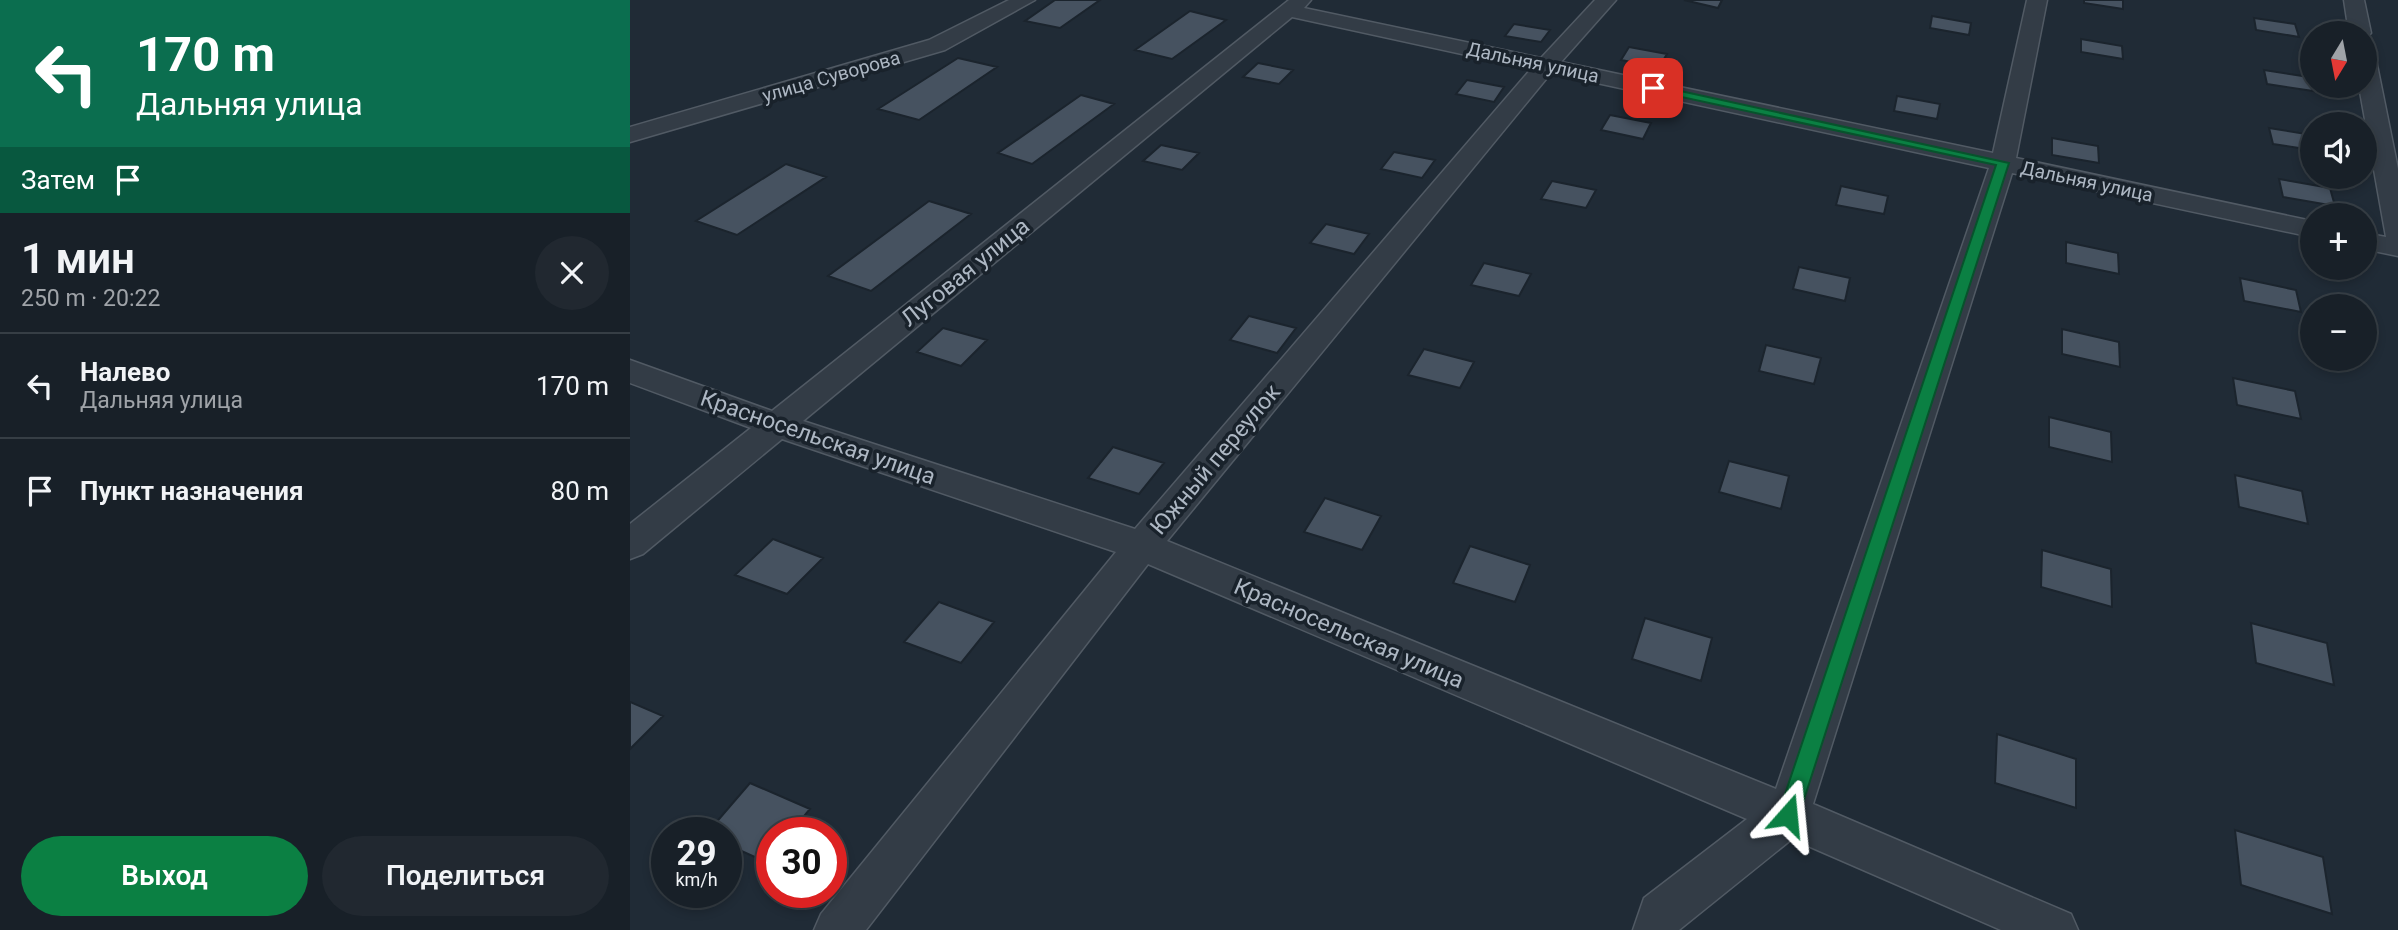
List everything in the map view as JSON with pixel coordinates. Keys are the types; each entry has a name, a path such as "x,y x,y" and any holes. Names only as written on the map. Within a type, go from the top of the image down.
{"street":[{"name":"улица Суворова","path":"630,135 937,45 1025,0"},
{"name":"Южный переулок","path":"837,930 1142,546 1546,65 1606,0"},
{"path":"1656,930 1660,914 1788,815 2003,163 2037,0"},
{"path":"2354,0 2358,21"},
{"name":"Дальняя улица","path":"1294,5 1546,65 2300,226"},
{"name":"Луговая улица","path":"630,544 1294,5"},
{"path":"2372,98 2398,235"},
{"path":"2377,243 2398,248"},
{"name":"Красносельская улица","path":"630,371 777,425 1142,546 1788,815 2055,930"}],"building":[{"path":"1055,0 1100,0 1060,28 1025,21"},
{"path":"1684,0 1722,0 1718,8"},
{"path":"2084,0 2123,0 2123,9 2084,3"},
{"path":"1190,11 1226,20 1172,59 1135,50"},
{"path":"1932,16 1971,23 1969,35 1930,28"},
{"path":"2254,18 2295,24 2299,37 2256,30"},
{"path":"1514,24 1550,30 1541,42 1505,36"},
{"path":"2081,39 2122,46 2123,59 2081,52"},
{"path":"1629,47 1667,54 1659,67 1621,60"},
{"path":"958,58 997,67 919,120 878,109"},
{"path":"1258,63 1293,70 1279,84 1243,77"},
{"path":"2264,70 2300,76 2300,89 2267,84"},
{"path":"1467,80 1504,87 1494,102 1456,94"},
{"path":"1081,95 1114,104 1032,164 998,153"},
{"path":"1897,96 1940,104 1937,119 1894,111"},
{"path":"1610,115 1651,123 1643,139 1601,130"},
{"path":"2269,128 2300,133 2300,148 2273,144"},
{"path":"2052,138 2098,146 2099,163 2052,155"},
{"path":"1161,145 1199,153 1182,170 1143,161"},
{"path":"1394,152 1435,160 1422,178 1381,169"},
{"path":"786,164 826,177 737,235 696,221"},
{"path":"2279,179 2300,183 2300,189 2330,189 2334,203 2318,203 2283,197"},
{"path":"1552,181 1596,190 1586,208 1541,199"},
{"path":"1841,186 1888,196 1884,214 1836,205"},
{"path":"929,201 971,214 871,291 828,276"},
{"path":"1326,224 1369,234 1354,254 1310,243"},
{"path":"2066,242 2118,253 2119,274 2066,263"},
{"path":"1484,263 1531,274 1519,296 1471,285"},
{"path":"1799,267 1850,278 1845,301 1793,289"},
{"path":"2240,278 2296,290 2300,312 2244,301"},
{"path":"1249,316 1296,328 1277,353 1230,340"},
{"path":"943,328 987,340 961,366 917,352"},
{"path":"2062,329 2119,342 2120,367 2062,354"},
{"path":"1766,345 1821,358 1814,384 1759,371"},
{"path":"1424,349 1474,362 1460,388 1408,375"},
{"path":"2233,378 2295,391 2301,419 2237,405"},
{"path":"2049,417 2111,432 2112,462 2049,447"},
{"path":"1113,447 1164,463 1139,494 1088,478"},
{"path":"1729,461 1789,476 1781,509 1719,492"},
{"path":"2235,475 2302,491 2308,524 2239,507"},
{"path":"1325,498 1381,516 1362,550 1304,532"},
{"path":"773,539 823,558 787,594 735,575"},
{"path":"1470,546 1530,565 1515,602 1453,583"},
{"path":"2042,550 2111,569 2112,607 2041,587"},
{"path":"939,602 994,622 961,663 904,642"},
{"path":"1645,618 1712,638 1701,681 1632,659"},
{"path":"2251,623 2327,643 2334,685 2256,663"},
{"path":"630,702 663,716 630,749"},
{"path":"1997,734 2076,759 2076,808 1995,783"},
{"path":"750,783 810,809 803,817 756,817 756,858 742,851 742,817 721,817"},
{"path":"2235,830 2323,857 2332,914 2241,885"}],"route":[{"path":"1653,88 2003,163 1788,815"}]}
